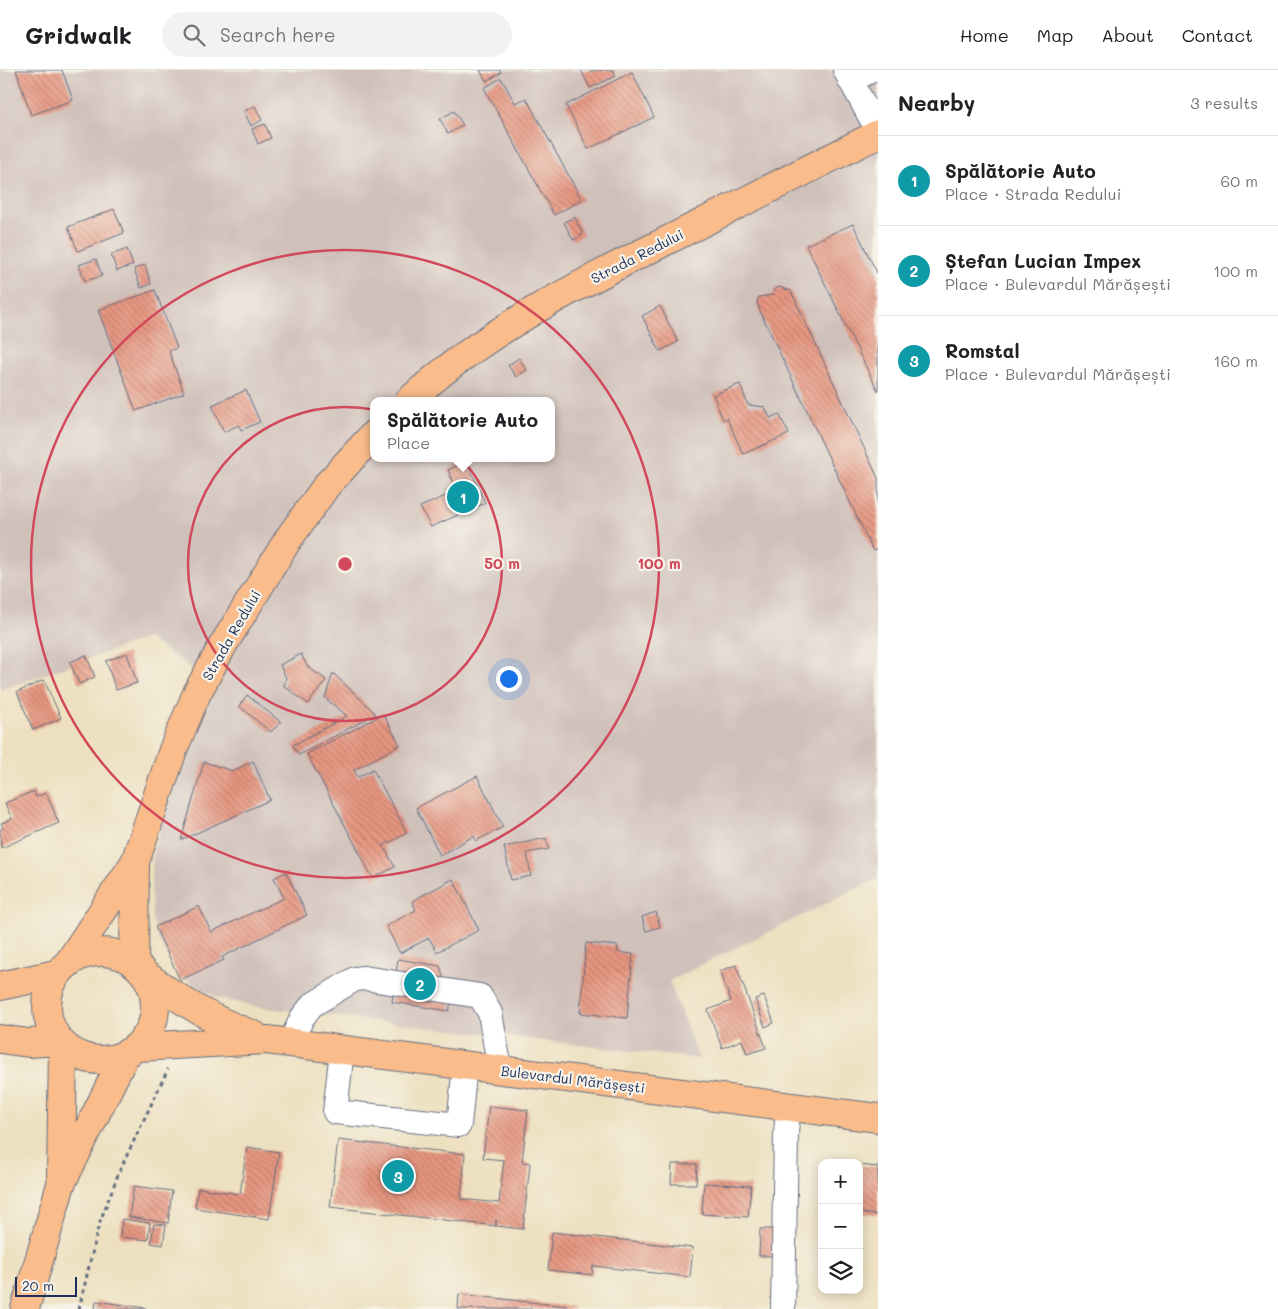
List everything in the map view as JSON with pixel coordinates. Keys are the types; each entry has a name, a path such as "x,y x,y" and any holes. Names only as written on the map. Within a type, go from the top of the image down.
{"main road":[{"name":"Strada Redului","path":"414,397 450,366 500,332 556,299 608,270 878,133"},
{"name":"Strada Redului","path":"62,968 135,862 174,750 197,693 223,645 288,538 327,485 370,438"},
{"name":"Strada Redului","path":"135,862 140,969"},
{"path":"0,986 62,968 84,954 101,952 118,954 140,969 153,989 155,1004 154,1020 147,1034 131,1051 61,1184 25,1309"},
{"path":"62,968 48,993 46,1013 50,1026 61,1044 77,1056 92,1060 109,1060 131,1051"},
{"name":"Bulevardul Mărășești","path":"140,969 183,1003 220,1022 279,1041 878,1118"},
{"path":"0,1038 29,1043 61,1044"},
{"name":"Bulevardul Mărășești","path":"131,1051 183,1044 279,1041"},
{"path":"61,1044 61,1184"}],"street":[{"path":"872,70 848,75 878,133"},
{"path":"279,1041 312,1005 344,984 364,978 480,996 490,1013 500,1070"},
{"path":"342,1050 335,1112 459,1125 465,1065"},
{"path":"783,1309 788,1107"}],"path":[{"path":"80,1309 99,1224 115,1180 156,1091 183,1044"}],"shaded area":[{"path":"0,70 878,70 878,878 669,981 699,1059 257,1007 219,998 195,986 175,969 159,942 152,917 151,880 154,848 180,768 217,685 147,638 0,690"}],"building":[{"path":"16,70 62,70 73,100 31,115"},
{"path":"480,70 500,70 501,73 486,81"},
{"path":"581,70 590,70 591,72 596,70 613,70 616,76 590,88"},
{"path":"632,72 654,117 588,149 566,105"},
{"path":"501,78 515,103 526,98 582,200 554,215 484,88"},
{"path":"255,106 262,120 251,126 244,111"},
{"path":"454,111 463,125 448,134 440,119"},
{"path":"265,124 271,138 258,144 252,129"},
{"path":"114,209 124,233 78,251 68,227"},
{"path":"575,217 583,235 573,240 564,222"},
{"path":"853,224 878,275 878,391 806,245"},
{"path":"127,249 133,265 117,271 111,255"},
{"path":"96,259 102,276 85,281 79,265"},
{"path":"145,265 151,284 141,288 134,269"},
{"path":"779,287 791,291 878,478 878,549 873,551 759,309 757,302 759,297 773,295 774,290"},
{"path":"155,290 177,348 169,351 184,393 136,411 98,310"},
{"path":"660,306 678,342 660,351 642,316"},
{"path":"519,358 527,370 516,377 508,365"},
{"path":"740,384 748,405 765,407 770,418 779,414 789,434 743,454 727,418 723,420 713,395"},
{"path":"246,390 260,422 241,430 239,425 224,432 212,405"},
{"path":"467,462 485,503 431,527 420,507 457,491 448,470"},
{"path":"127,653 137,683 116,690 106,661"},
{"path":"301,654 307,666 326,680 308,704 284,686 286,678 280,665"},
{"path":"86,655 95,677 79,684 70,662"},
{"path":"333,673 376,714 299,755 293,745 347,716 325,698"},
{"path":"44,680 61,718 33,730 17,692"},
{"path":"247,695 281,722 271,732 239,706"},
{"path":"383,714 400,745 354,770 358,777 373,769 407,833 383,846 395,867 373,878 307,754"},
{"path":"253,761 270,800 181,840 204,762 233,771"},
{"path":"477,776 503,827 476,841 474,836 440,855 416,808"},
{"path":"34,791 36,797 46,793 59,823 1,848 0,830 3,828 1,823 12,819 5,803"},
{"path":"546,838 549,849 527,853 531,876 511,880 504,847"},
{"path":"286,872 307,915 222,957 224,960 180,980 155,927 199,906 211,932 284,898 274,878"},
{"path":"453,879 479,930 437,952 429,938 400,953 386,926 416,910 412,901"},
{"path":"656,912 660,927 646,931 642,917"},
{"path":"586,943 618,946 617,952 633,954 627,1018 580,1013"},
{"path":"398,959 440,966 451,1002 449,1011 392,1002"},
{"path":"736,965 766,1048 747,1054 742,1040 722,1048 708,1010 731,1001 720,971"},
{"path":"764,996 774,1023 765,1027 755,999"},
{"path":"489,1106 528,1110 522,1162 530,1163 523,1229 330,1207 338,1140 465,1154 461,1199 499,1203 504,1160 483,1158"},
{"path":"247,1147 279,1152 269,1219 195,1208 198,1188 240,1194"},
{"path":"672,1164 697,1164 696,1184 671,1184"},
{"path":"863,1165 878,1167 878,1215 863,1213"},
{"path":"704,1183 751,1186 748,1217 702,1214"},
{"path":"134,1186 172,1191 168,1223 129,1217"},
{"path":"122,1219 150,1223 148,1240 120,1237"},
{"path":"154,1224 166,1225 163,1245 151,1243"},
{"path":"760,1229 775,1229 775,1256 759,1256"},
{"path":"552,1232 693,1248 690,1277 593,1266 592,1275 548,1270"},
{"path":"459,1294 573,1307 573,1309 458,1309"},
{"path":"96,1301 146,1308 146,1309 95,1309"}],"place":[{"name":"Spălătorie Auto","path":"463,497"},
{"name":"Ștefan Lucian Impex","path":"420,984"},
{"name":"Romstal","path":"398,1176"}]}
